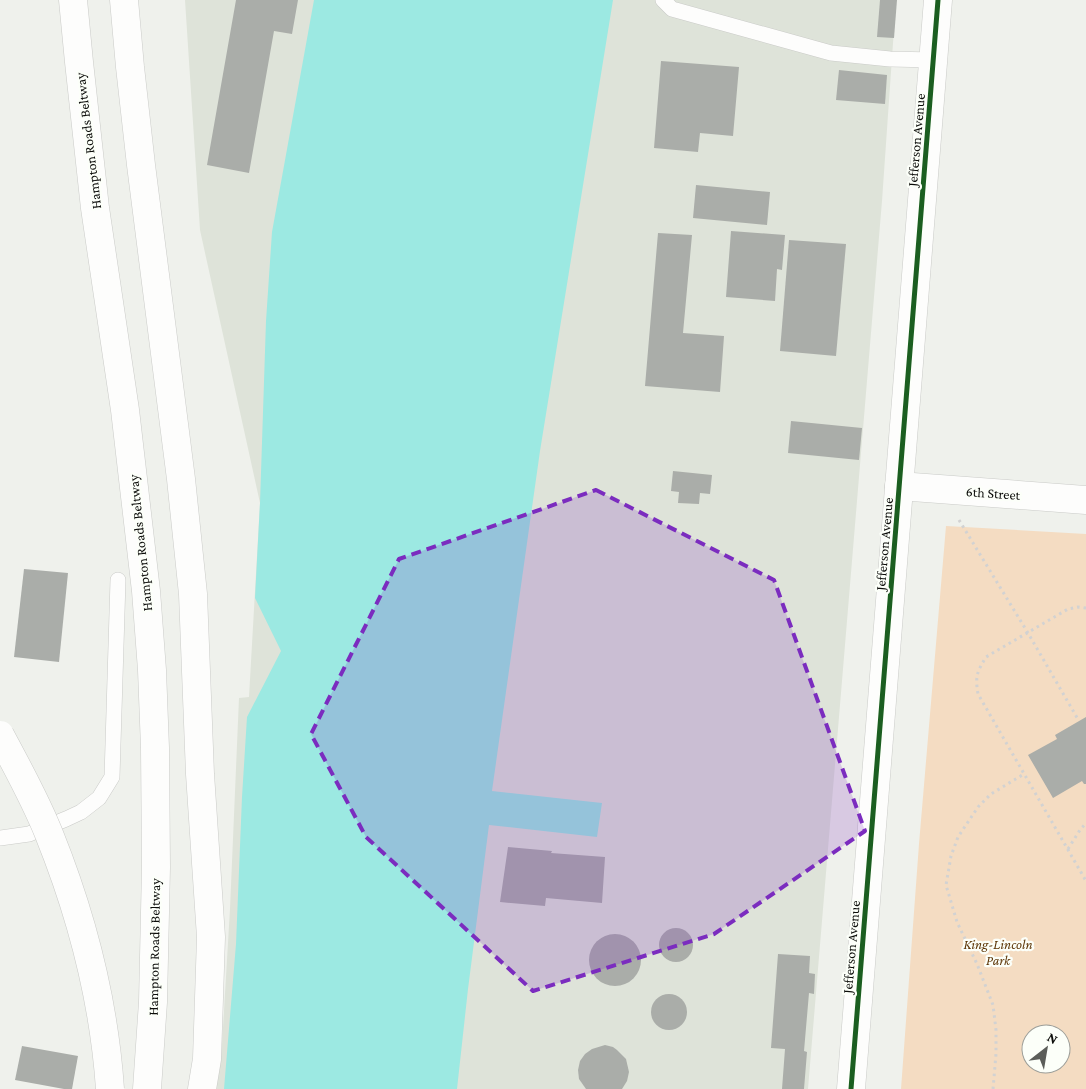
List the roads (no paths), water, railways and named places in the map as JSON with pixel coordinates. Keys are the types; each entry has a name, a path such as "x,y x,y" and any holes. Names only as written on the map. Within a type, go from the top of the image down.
{"main road":[{"name":"Hampton Roads Beltway","path":"73,0 95,208 126,420 146,591 152,670 156,867 153,1002 147,1089"},
{"path":"124,0 130,67 181,479 193,594 200,774 211,937 207,1059 202,1089"},
{"path":"130,67 137,0"},
{"name":"Jefferson Avenue","path":"851,1089 938,0"},
{"name":"6th Street","path":"900,486 1086,500"},
{"path":"0,734 24,779 49,834 82,926 94,972 104,1029 110,1089"}],"lane":[{"path":"663,0 672,9 831,53 890,59 934,60"},
{"path":"0,838 29,834 81,812 99,798 112,777 118,580"}],"water":[{"path":"314,0 613,0 540,451 492,791 602,803 597,837 489,825 457,1089 224,1089 236,944 247,717 281,651 255,598 266,321 272,232"}],"park label":[{"name":"King-Lincoln Park","path":"998,952"}]}
